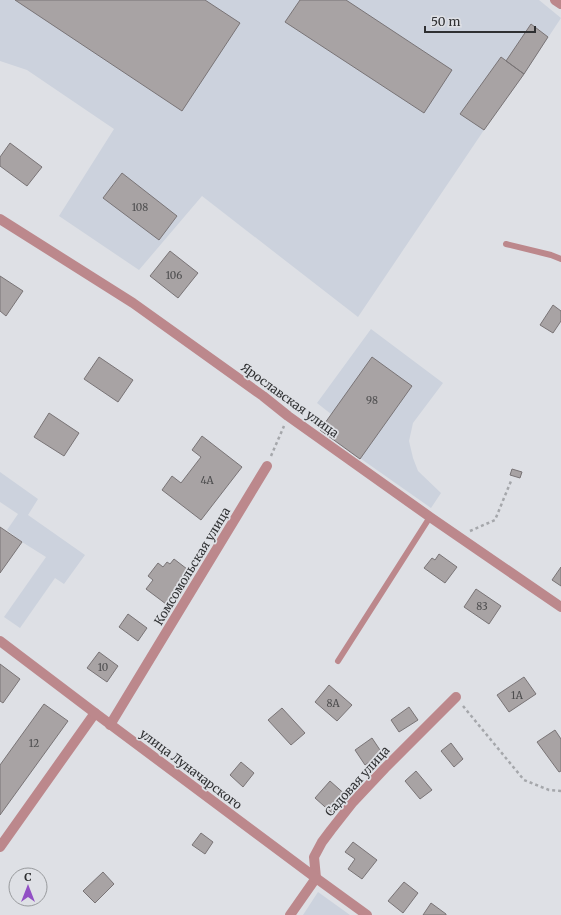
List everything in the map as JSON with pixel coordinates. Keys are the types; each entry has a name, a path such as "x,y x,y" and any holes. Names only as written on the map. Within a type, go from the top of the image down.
{"street":[{"path":"555,0 561,4"},
{"name":"Ярославская улица","path":"0,220 132,303 430,517 561,607"},
{"name":"Комсомольская улица","path":"110,725 267,466"},
{"name":"улица Луначарского","path":"0,641 95,714 368,915"},
{"name":"Садовая улица","path":"316,878 314,857 322,842 331,830 358,796 456,697"},
{"path":"0,848 95,714"},
{"path":"290,915 316,878"}],"lane":[{"path":"506,244 551,255 561,259"},
{"path":"338,661 430,517"}],"path":[{"path":"267,466 288,416"},
{"path":"457,536 495,520 511,481"},
{"path":"456,697 524,780 550,790 561,791"}],"shaded area":[{"path":"0,0 539,0 561,18 358,317 202,196 139,270 59,216 114,129 27,70 0,61"},
{"path":"371,329 443,383 413,423 409,441 418,471 441,493 431,508 320,430 331,414 317,403"},
{"path":"0,472 38,499 28,515 85,555 64,584 55,578 20,628 4,617 46,557 22,542 7,530 18,514 0,502"},
{"path":"318,892 350,915 303,915"}],"building":[{"path":"15,0 205,0 240,23 182,111"},
{"path":"300,0 346,0 452,70 424,113 285,22"},
{"path":"531,24 548,37 524,74 506,61"},
{"path":"501,57 524,74 484,130 460,114"},
{"path":"10,143 42,167 27,186 0,166 0,157"},
{"path":"122,173 177,216 159,240 103,198"},
{"path":"170,251 198,273 178,298 150,276"},
{"path":"0,276 23,291 6,316 0,311"},
{"path":"553,305 561,311 561,321 553,333 540,325"},
{"path":"99,357 133,380 118,402 84,379"},
{"path":"372,357 412,386 360,459 320,430"},
{"path":"49,413 79,433 64,456 34,437"},
{"path":"202,436 242,467 201,520 162,490 172,476 181,483 201,457 192,450"},
{"path":"512,469 522,472 520,478 510,475"},
{"path":"0,527 22,542 0,573"},
{"path":"439,554 457,567 445,583 424,568 432,558 435,560"},
{"path":"174,559 187,569 182,576 185,578 166,604 146,589 153,580 148,576 158,563 163,567 167,562 170,564"},
{"path":"561,567 561,586 552,580"},
{"path":"476,589 501,606 489,624 464,607"},
{"path":"128,614 147,628 138,641 119,627"},
{"path":"99,652 118,666 107,682 87,668"},
{"path":"0,664 20,679 3,703 0,701"},
{"path":"524,677 536,694 509,712 497,695"},
{"path":"329,685 352,705 337,721 315,702"},
{"path":"44,704 68,721 0,815 0,765"},
{"path":"409,707 418,720 399,732 391,720"},
{"path":"282,708 305,733 291,745 268,720"},
{"path":"555,730 561,739 561,771 559,772 537,742"},
{"path":"372,738 382,753 365,765 355,750"},
{"path":"451,743 463,759 454,767 441,751"},
{"path":"241,762 254,773 243,787 230,775"},
{"path":"416,771 432,790 420,799 405,781"},
{"path":"330,781 348,797 333,814 315,798"},
{"path":"201,833 213,842 205,854 192,845"},
{"path":"353,842 377,860 362,879 348,869 355,859 345,852"},
{"path":"103,872 114,884 95,903 83,891"},
{"path":"404,882 418,893 403,913 388,901"},
{"path":"431,903 446,914 446,915 423,915"}]}
